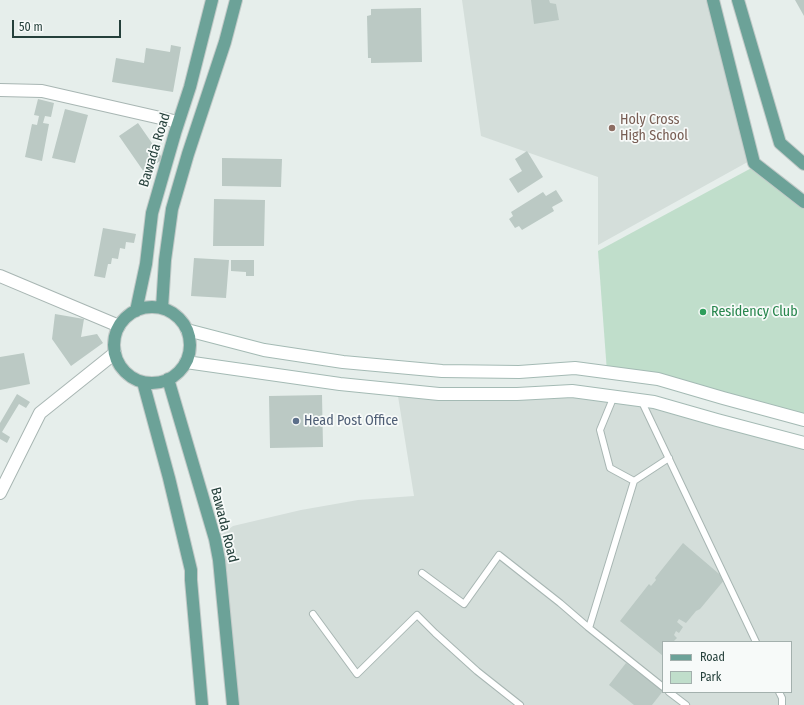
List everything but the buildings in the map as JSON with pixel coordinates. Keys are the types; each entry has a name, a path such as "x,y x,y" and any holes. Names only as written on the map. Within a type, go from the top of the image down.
{"main road":[{"name":"Bawada Road","path":"136,311 146,264 152,213 178,122 190,87 212,0"},
{"path":"162,308 165,260 172,209 188,154 225,42 236,0"},
{"path":"713,0 754,163 804,202"},
{"path":"738,0 780,143 804,164"},
{"path":"0,90 42,91 178,122"},
{"path":"0,276 119,326"},
{"path":"162,308 178,317 187,330 190,346 186,362 181,370 168,380 156,383 143,382 133,378 125,372 119,363 115,353 114,339 119,326 136,311 162,308"},
{"path":"187,330 264,350 343,362 442,372 519,372 575,368 658,379 804,420"},
{"path":"0,493 40,413 115,353"},
{"path":"186,362 340,384 439,394 518,394 572,391 614,396 655,402 804,443"},
{"name":"Bawada Road","path":"168,380 217,546 220,562 233,705"},
{"path":"143,382 191,570 202,705"}],"lane":[{"path":"614,396 600,430 610,468 634,481"},
{"path":"641,400 756,641"},
{"path":"589,628 634,481 669,458"},
{"path":"422,573 464,604 499,555 662,686"},
{"path":"313,614 357,674 417,615 476,671 520,705"},
{"path":"670,693 686,705"},
{"path":"780,693 782,698 782,705"}],"shaded area":[{"name":"Holy Cross High School","path":"462,0 713,0 753,159 598,245 598,177 481,136"},
{"path":"397,390 526,394 655,402 804,443 804,705 233,705 215,539 233,526 301,510 358,500 414,496"}],"green space":[{"name":"Residency Club","path":"757,165 804,202 804,420 607,372 598,251"}],"place":[{"name":"Holy Cross High School","path":"612,128"},
{"name":"Residency Club","path":"703,312"},
{"name":"Head Post Office","path":"296,421"}]}
